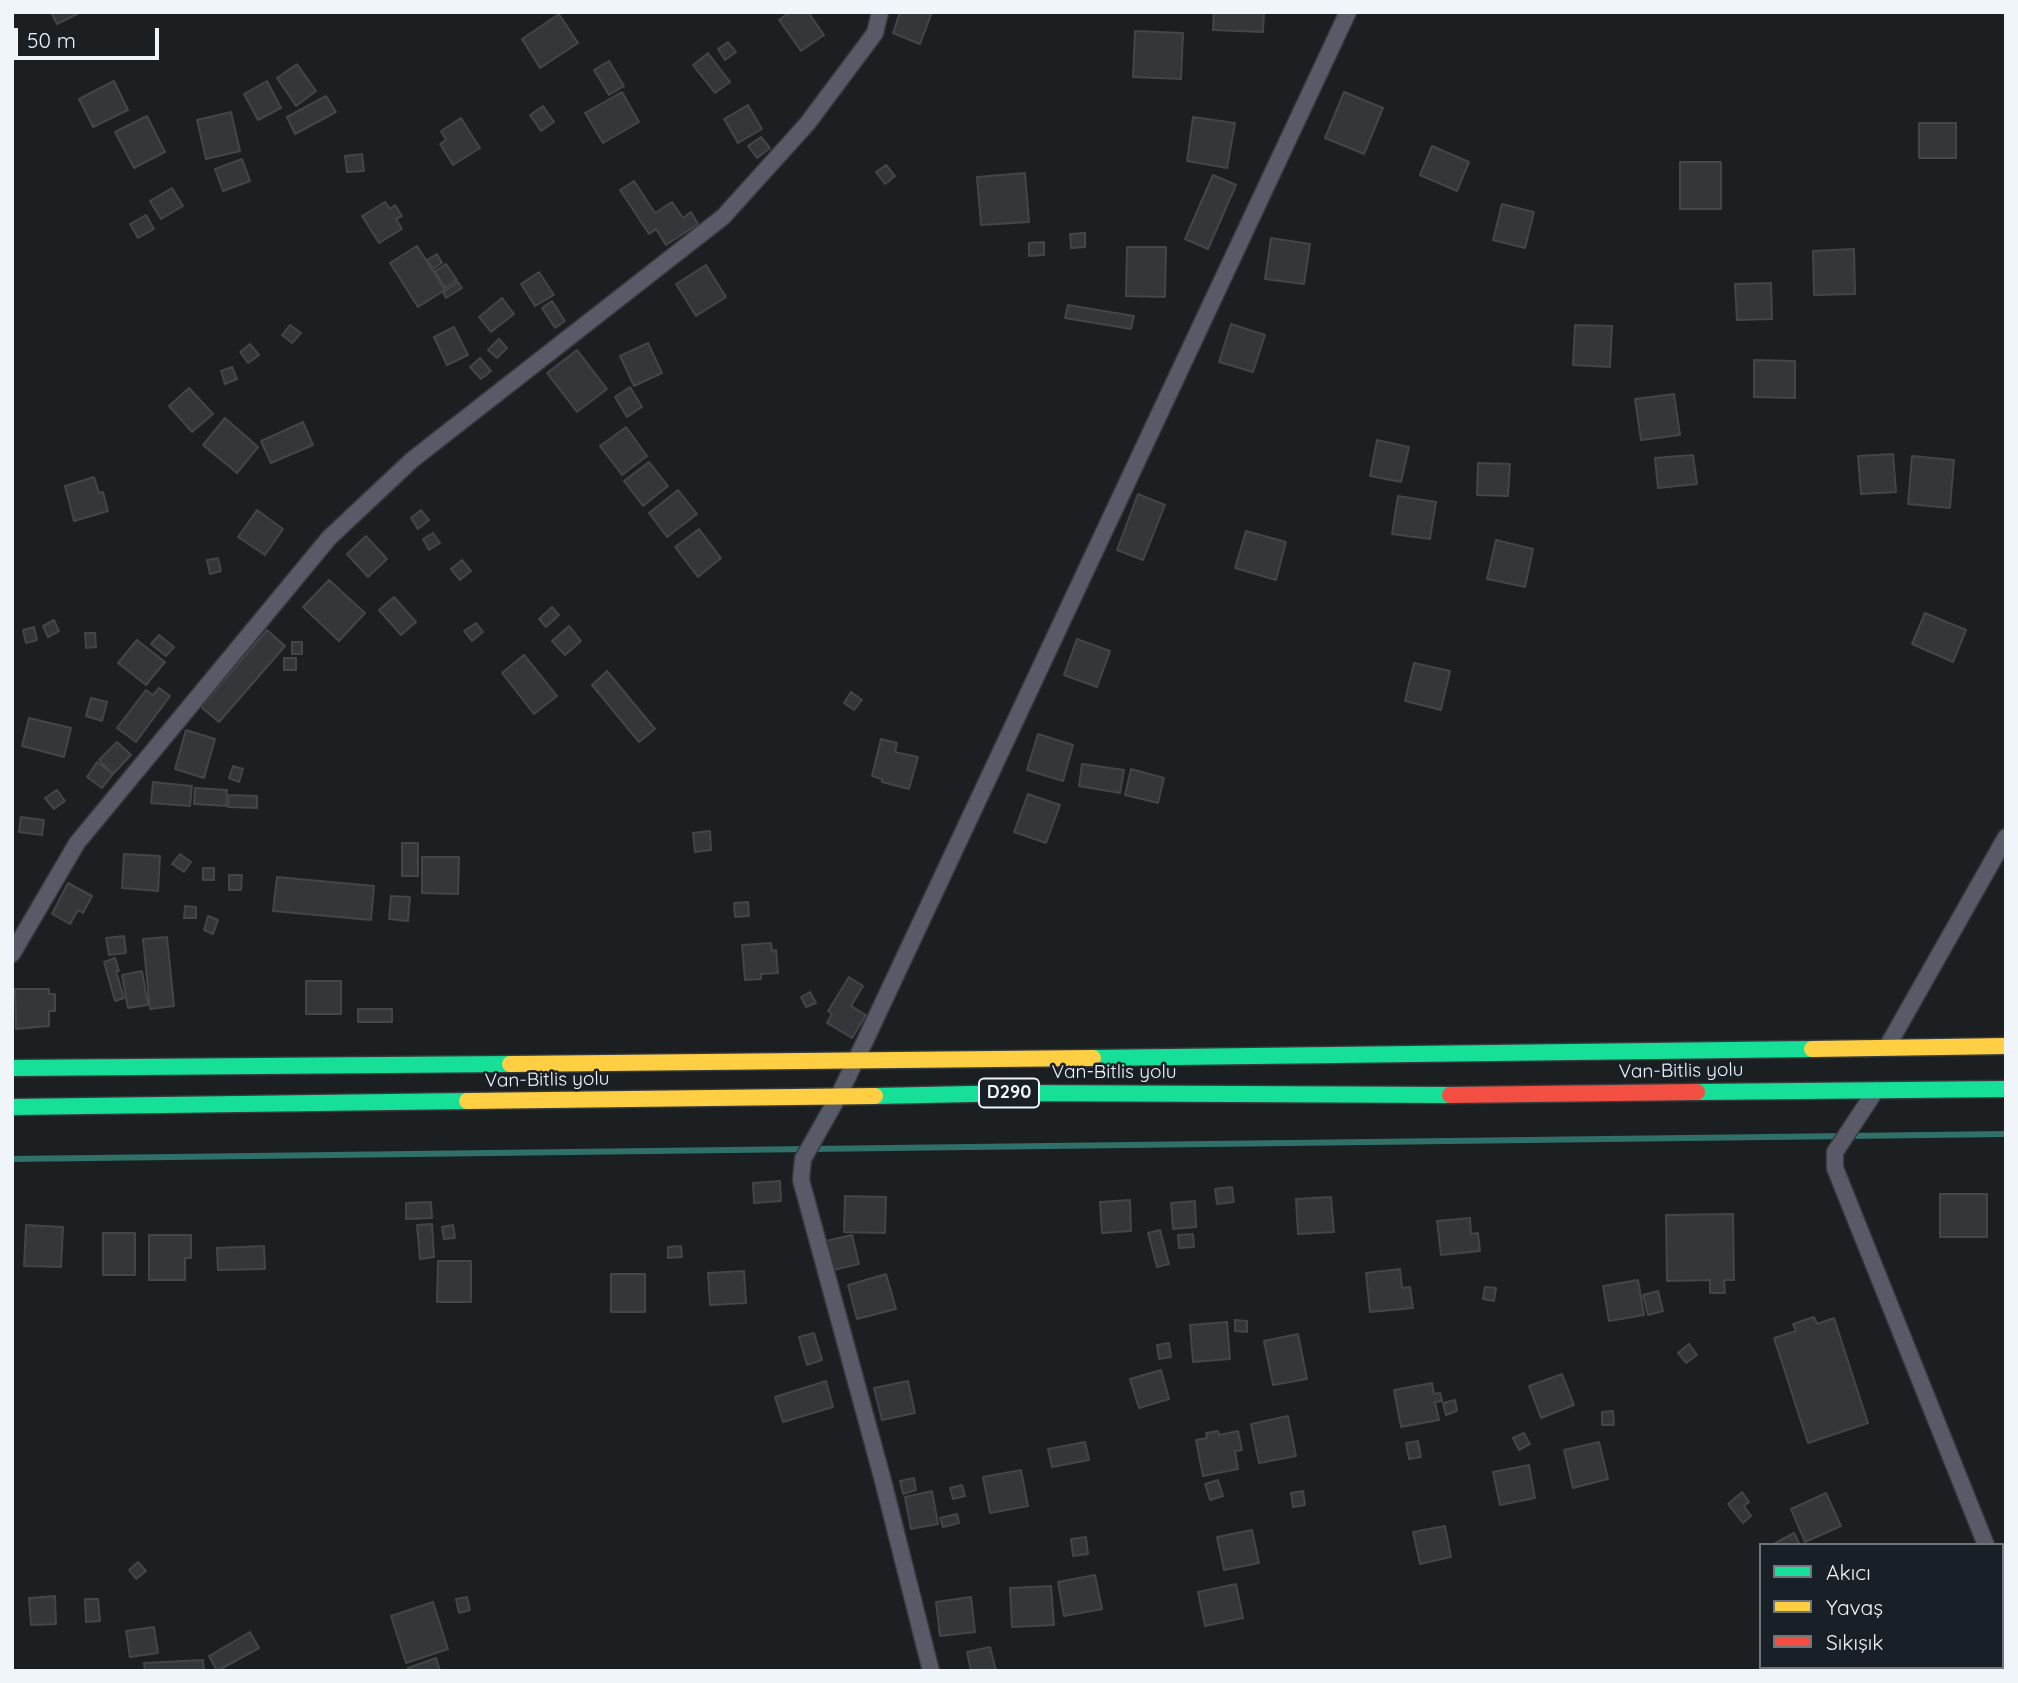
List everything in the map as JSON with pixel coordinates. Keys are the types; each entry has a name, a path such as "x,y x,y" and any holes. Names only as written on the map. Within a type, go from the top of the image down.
{"highway":[{"name":"Van-Bitlis yolu","path":"12,1068 856,1061 2006,1046"},
{"name":"Van-Bitlis yolu","path":"12,1107 1018,1093 1429,1095 2006,1088"}],"street":[{"path":"12,954 77,842 329,538 412,460 723,217 807,124 875,33 880,12"},
{"path":"931,1671 882,1477 801,1180 803,1160 856,1061 1348,12"},
{"path":"1887,1047 2006,837"},
{"path":"1876,1090 1835,1160 1985,1543"}],"building":[{"path":"51,12 81,12 57,24"},
{"path":"790,12 808,12 824,35 801,51 779,20"},
{"path":"900,12 932,12 920,44 893,33"},
{"path":"1214,12 1264,12 1263,32 1213,30"},
{"path":"559,14 578,43 540,68 522,39"},
{"path":"1135,31 1183,33 1181,79 1133,77"},
{"path":"728,42 736,52 725,60 718,49"},
{"path":"708,53 730,82 715,93 693,65"},
{"path":"609,61 624,86 609,95 594,70"},
{"path":"297,64 316,91 296,106 277,78"},
{"path":"114,81 128,110 93,127 79,99"},
{"path":"267,81 281,108 258,120 244,94"},
{"path":"622,92 639,122 603,143 585,113"},
{"path":"1344,92 1383,108 1364,154 1325,138"},
{"path":"326,96 336,112 295,134 287,117"},
{"path":"748,105 762,129 738,143 724,119"},
{"path":"543,106 554,122 541,131 530,115"},
{"path":"231,112 240,151 206,159 197,120"},
{"path":"147,116 165,152 134,168 115,132"},
{"path":"1193,117 1235,123 1227,168 1187,161"},
{"path":"461,118 480,148 453,165 440,144 446,140 441,131"},
{"path":"1919,123 1956,123 1956,158 1919,158"},
{"path":"761,137 770,148 757,158 748,146"},
{"path":"1432,146 1469,162 1457,191 1420,175"},
{"path":"362,154 364,171 347,172 345,156"},
{"path":"242,159 250,181 223,191 215,169"},
{"path":"1680,162 1721,162 1721,209 1680,209"},
{"path":"886,165 895,176 885,184 876,172"},
{"path":"1025,173 1029,222 981,225 977,177"},
{"path":"1213,175 1236,185 1208,249 1185,239"},
{"path":"634,181 655,213 672,202 683,218 691,212 698,224 666,245 656,229 649,234 620,190"},
{"path":"172,188 183,206 161,219 150,201"},
{"path":"385,202 390,209 395,205 402,216 396,219 402,229 379,243 362,216"},
{"path":"1502,204 1534,212 1525,248 1493,240"},
{"path":"146,215 154,229 138,238 130,224"},
{"path":"1085,233 1085,247 1071,248 1070,234"},
{"path":"1271,238 1310,244 1304,284 1265,279"},
{"path":"1044,242 1044,255 1029,256 1029,243"},
{"path":"417,246 445,290 418,307 390,263"},
{"path":"1127,247 1166,247 1165,297 1126,296"},
{"path":"1854,249 1855,294 1814,295 1813,251"},
{"path":"437,254 442,263 433,269 427,260"},
{"path":"446,264 457,280 445,288 435,271"},
{"path":"706,265 726,297 696,316 676,284"},
{"path":"539,272 554,295 535,306 521,284"},
{"path":"458,282 462,288 446,298 443,292"},
{"path":"1771,283 1772,319 1737,320 1735,284"},
{"path":"502,298 514,314 491,332 479,317"},
{"path":"552,301 565,321 555,328 542,308"},
{"path":"1068,305 1134,316 1131,329 1065,318"},
{"path":"1231,324 1265,335 1253,372 1219,362"},
{"path":"290,325 301,333 292,343 282,335"},
{"path":"1575,325 1612,326 1610,367 1573,365"},
{"path":"454,327 468,355 447,365 434,337"},
{"path":"499,339 507,348 497,358 488,350"},
{"path":"648,343 662,373 634,386 620,356"},
{"path":"250,344 259,355 248,363 240,352"},
{"path":"577,350 607,389 577,412 547,373"},
{"path":"480,358 491,371 481,379 470,367"},
{"path":"1754,360 1795,361 1795,398 1754,397"},
{"path":"232,367 237,379 225,384 221,371"},
{"path":"630,387 642,407 627,417 615,397"},
{"path":"189,388 213,414 192,432 169,406"},
{"path":"1674,394 1680,435 1641,440 1635,399"},
{"path":"225,418 258,447 237,473 203,445"},
{"path":"303,422 313,445 271,463 261,441"},
{"path":"626,427 647,456 622,475 600,446"},
{"path":"1377,440 1409,447 1401,482 1370,476"},
{"path":"1893,454 1896,492 1861,494 1858,456"},
{"path":"1693,455 1697,484 1658,488 1655,458"},
{"path":"1912,456 1954,460 1950,508 1908,504"},
{"path":"649,462 668,486 643,506 624,481"},
{"path":"1478,463 1510,464 1508,496 1477,495"},
{"path":"94,477 99,493 103,492 108,511 74,521 65,486"},
{"path":"678,490 697,514 667,537 649,513"},
{"path":"1138,494 1165,505 1143,560 1117,550"},
{"path":"1398,496 1436,502 1430,539 1392,534"},
{"path":"257,510 283,529 265,555 238,537"},
{"path":"421,510 429,520 418,529 411,518"},
{"path":"699,529 721,558 698,577 675,547"},
{"path":"1246,531 1286,542 1276,580 1235,568"},
{"path":"433,533 440,543 429,550 423,539"},
{"path":"366,536 387,559 368,577 347,554"},
{"path":"1496,540 1533,549 1525,587 1487,579"},
{"path":"218,558 221,571 210,574 207,560"},
{"path":"462,560 471,571 460,580 451,569"},
{"path":"329,580 365,613 339,641 303,607"},
{"path":"394,597 416,622 401,635 379,610"},
{"path":"552,607 559,615 546,627 539,619"},
{"path":"1925,613 1966,630 1953,662 1912,644"},
{"path":"54,620 59,631 48,637 43,626"},
{"path":"476,623 483,632 472,641 464,631"},
{"path":"569,626 581,641 565,655 552,641"},
{"path":"34,627 37,640 26,643 23,630"},
{"path":"267,630 285,646 219,722 201,707"},
{"path":"85,633 95,633 96,647 86,648"},
{"path":"159,635 174,647 166,656 151,644"},
{"path":"1077,639 1110,651 1097,687 1064,675"},
{"path":"137,640 165,662 146,685 118,663"},
{"path":"292,642 302,642 302,654 292,654"},
{"path":"524,655 557,696 534,714 502,673"},
{"path":"284,658 296,658 296,670 284,670"},
{"path":"1414,663 1450,671 1441,710 1405,701"},
{"path":"607,671 655,729 639,742 592,685"},
{"path":"159,688 170,696 136,742 117,728 146,690 153,695"},
{"path":"851,692 862,700 854,710 844,703"},
{"path":"91,698 107,702 102,721 86,716"},
{"path":"29,718 71,728 64,757 22,746"},
{"path":"186,730 215,739 204,778 175,769"},
{"path":"1038,734 1073,745 1063,781 1027,770"},
{"path":"881,739 897,743 895,752 918,757 909,789 882,782 882,779 872,776"},
{"path":"117,742 131,755 113,774 99,760"},
{"path":"97,762 113,774 102,788 87,777"},
{"path":"1082,764 1124,770 1120,793 1079,786"},
{"path":"233,766 243,769 239,782 229,778"},
{"path":"1131,769 1164,778 1158,803 1125,795"},
{"path":"153,782 192,786 190,806 151,803"},
{"path":"195,788 227,790 226,806 194,804"},
{"path":"57,790 65,801 54,809 45,798"},
{"path":"1028,794 1060,805 1046,843 1014,832"},
{"path":"229,795 257,796 257,808 228,807"},
{"path":"21,817 44,820 42,835 19,832"},
{"path":"710,831 711,850 695,852 693,833"},
{"path":"402,843 418,843 418,876 402,876"},
{"path":"124,854 160,856 158,891 122,888"},
{"path":"180,854 191,862 184,872 172,864"},
{"path":"422,857 459,857 458,894 422,893"},
{"path":"203,868 214,868 214,880 203,880"},
{"path":"229,875 242,875 241,890 229,890"},
{"path":"277,877 374,886 371,920 273,911"},
{"path":"68,883 92,896 83,913 78,910 70,924 52,914"},
{"path":"391,896 410,897 408,921 389,919"},
{"path":"748,902 749,916 735,917 734,903"},
{"path":"185,906 196,907 196,918 184,918"},
{"path":"208,916 218,920 213,934 204,930"},
{"path":"124,936 126,953 109,955 106,938"},
{"path":"167,937 174,1006 150,1009 143,939"},
{"path":"771,943 772,951 776,950 778,973 761,974 761,979 745,980 742,945"},
{"path":"115,958 124,998 115,1001 104,962"},
{"path":"142,971 148,1005 128,1008 122,975"},
{"path":"849,977 863,986 851,1006 866,1015 852,1038 827,1023 832,1014 828,1011"},
{"path":"306,981 341,981 341,1014 306,1014"},
{"path":"15,989 49,989 49,994 55,994 55,1011 49,1011 49,1026 16,1029"},
{"path":"810,992 816,1003 806,1007 801,997"},
{"path":"358,1009 392,1009 392,1022 358,1022"},
{"path":"780,1181 781,1201 754,1203 753,1183"},
{"path":"1232,1187 1234,1202 1217,1204 1215,1189"},
{"path":"1940,1194 1987,1194 1987,1237 1940,1237"},
{"path":"845,1196 886,1197 885,1233 844,1232"},
{"path":"1331,1197 1334,1232 1298,1234 1296,1199"},
{"path":"1130,1200 1131,1231 1102,1233 1100,1202"},
{"path":"1195,1201 1196,1227 1173,1229 1171,1203"},
{"path":"431,1202 432,1218 406,1219 406,1203"},
{"path":"1733,1214 1734,1280 1724,1280 1725,1293 1710,1293 1710,1280 1667,1281 1666,1215"},
{"path":"1470,1218 1471,1234 1478,1233 1480,1251 1441,1255 1437,1221"},
{"path":"432,1224 434,1257 420,1259 417,1225"},
{"path":"26,1225 63,1227 61,1267 24,1266"},
{"path":"453,1225 455,1238 444,1239 442,1227"},
{"path":"1160,1230 1169,1264 1157,1267 1148,1233"},
{"path":"103,1233 135,1233 135,1275 103,1275"},
{"path":"1193,1234 1194,1247 1179,1248 1178,1235"},
{"path":"149,1235 191,1235 191,1258 185,1258 185,1280 149,1280"},
{"path":"852,1235 859,1264 833,1270 826,1241"},
{"path":"264,1246 265,1269 218,1270 217,1248"},
{"path":"681,1246 682,1257 668,1258 668,1247"},
{"path":"438,1261 471,1261 471,1302 437,1302"},
{"path":"1400,1269 1402,1288 1410,1287 1413,1308 1370,1312 1366,1273"},
{"path":"744,1271 746,1303 710,1305 708,1273"},
{"path":"611,1274 645,1274 645,1312 611,1312"},
{"path":"886,1274 896,1309 857,1319 848,1285"},
{"path":"1638,1280 1644,1315 1609,1321 1603,1286"},
{"path":"1485,1287 1496,1288 1494,1301 1483,1299"},
{"path":"1658,1291 1663,1311 1648,1315 1643,1295"},
{"path":"1814,1317 1817,1324 1834,1318 1868,1423 1808,1443 1774,1338 1796,1331 1793,1324"},
{"path":"1235,1320 1247,1321 1247,1332 1235,1331"},
{"path":"1227,1322 1230,1359 1193,1362 1190,1325"},
{"path":"814,1333 822,1360 807,1365 799,1337"},
{"path":"1298,1334 1307,1379 1273,1385 1264,1341"},
{"path":"1169,1343 1171,1357 1159,1359 1157,1345"},
{"path":"1689,1344 1697,1355 1686,1363 1678,1353"},
{"path":"1161,1370 1169,1399 1139,1408 1130,1379"},
{"path":"1562,1374 1574,1405 1541,1418 1529,1386"},
{"path":"826,1381 833,1407 783,1422 775,1397"},
{"path":"908,1381 915,1413 882,1420 874,1388"},
{"path":"1432,1383 1434,1394 1440,1393 1442,1401 1435,1402 1439,1420 1401,1427 1394,1390"},
{"path":"1455,1400 1457,1411 1446,1415 1443,1403"},
{"path":"1613,1411 1614,1425 1602,1425 1602,1412"},
{"path":"1288,1416 1296,1456 1259,1463 1251,1424"},
{"path":"1218,1431 1219,1435 1238,1431 1242,1450 1235,1451 1238,1469 1203,1476 1196,1440 1207,1438 1206,1433"},
{"path":"1524,1433 1530,1444 1519,1450 1513,1438"},
{"path":"1418,1441 1421,1457 1409,1459 1406,1443"},
{"path":"1085,1442 1089,1460 1052,1467 1048,1449"},
{"path":"1599,1442 1608,1479 1573,1488 1564,1450"},
{"path":"1529,1465 1535,1498 1500,1505 1493,1472"},
{"path":"1021,1470 1028,1506 990,1513 983,1477"},
{"path":"914,1478 916,1490 903,1494 900,1481"},
{"path":"1218,1480 1223,1496 1210,1500 1205,1484"},
{"path":"962,1485 965,1496 953,1499 950,1488"},
{"path":"932,1491 938,1524 911,1529 905,1497"},
{"path":"1303,1491 1305,1505 1293,1507 1291,1493"},
{"path":"1742,1492 1749,1502 1744,1506 1751,1516 1743,1523 1728,1504"},
{"path":"1826,1493 1841,1526 1805,1542 1791,1509"},
{"path":"957,1514 959,1523 943,1527 940,1518"},
{"path":"1445,1526 1451,1557 1420,1564 1413,1532"},
{"path":"1252,1530 1259,1563 1224,1570 1217,1537"},
{"path":"1794,1533 1799,1543 1776,1543"},
{"path":"1086,1537 1088,1554 1073,1556 1071,1539"},
{"path":"138,1562 146,1571 136,1579 129,1570"},
{"path":"1095,1575 1102,1609 1064,1616 1058,1582"},
{"path":"1236,1584 1243,1618 1205,1626 1198,1592"},
{"path":"1051,1586 1054,1625 1012,1627 1010,1588"},
{"path":"55,1596 56,1624 31,1625 29,1598"},
{"path":"467,1597 470,1610 459,1613 456,1599"},
{"path":"971,1597 975,1632 940,1636 936,1602"},
{"path":"85,1599 98,1599 100,1621 86,1622"},
{"path":"433,1602 448,1649 406,1663 391,1616"},
{"path":"154,1627 158,1653 130,1657 126,1631"},
{"path":"250,1632 259,1648 217,1671 209,1656"},
{"path":"990,1647 996,1671 971,1671 967,1652"},
{"path":"436,1658 440,1671 409,1671 408,1668"},
{"path":"203,1660 204,1671 145,1671 144,1663"}],"waterway":[{"path":"12,1159 2006,1134"}],"traffic: fast":[{"path":"1093,1058 1812,1049"},
{"path":"12,1068 510,1064"},
{"path":"1697,1092 2006,1089"},
{"path":"875,1096 1018,1093 1450,1095"},
{"path":"12,1107 467,1101"}],"traffic: slow":[{"path":"1812,1049 2006,1046"},
{"path":"510,1064 1093,1058"},
{"path":"467,1101 875,1096"}],"traffic: jam":[{"path":"1450,1095 1697,1092"}]}
